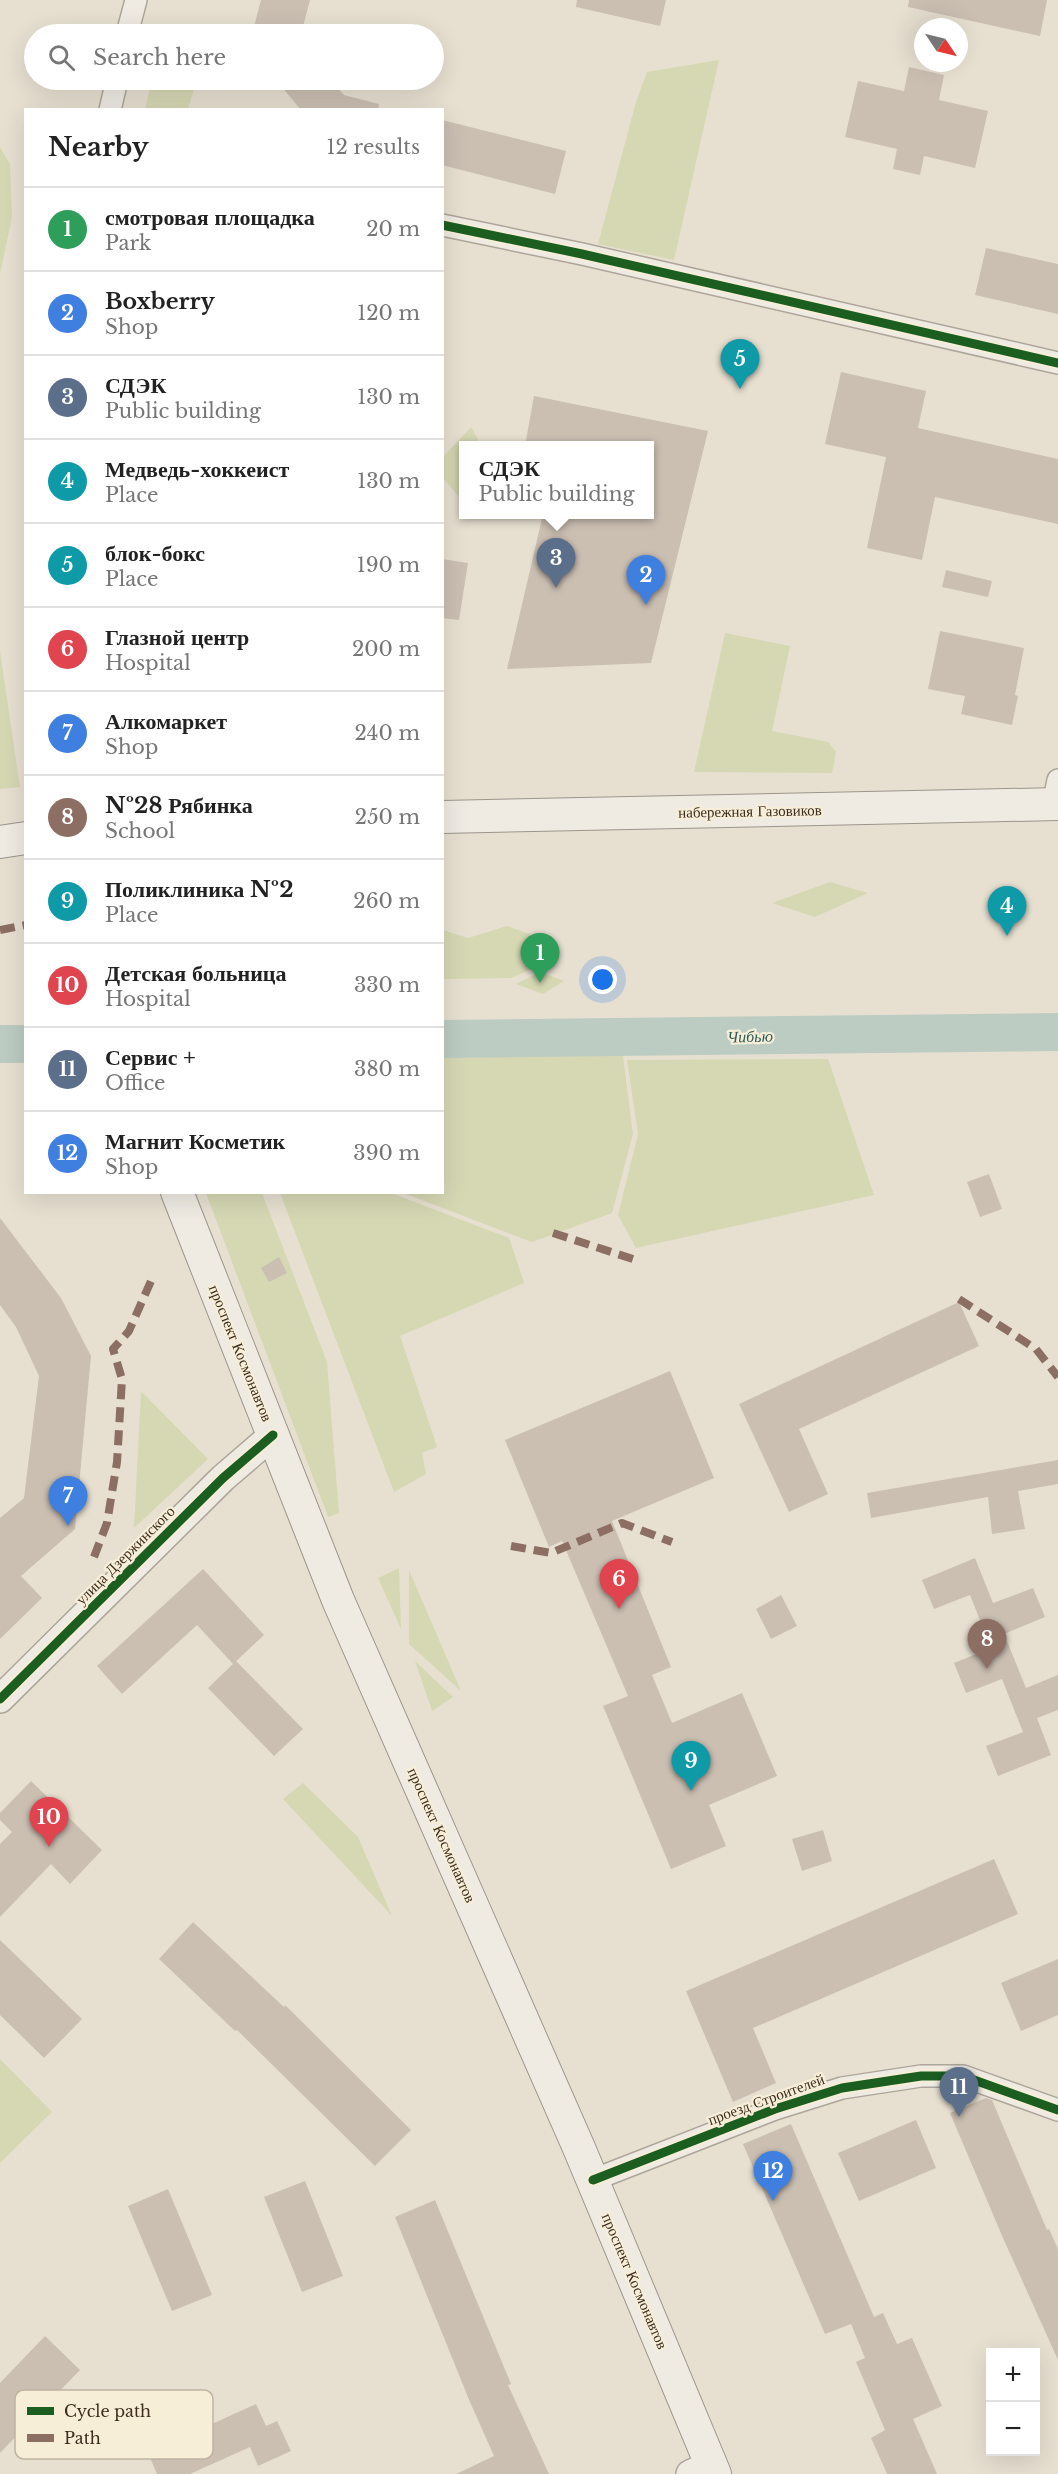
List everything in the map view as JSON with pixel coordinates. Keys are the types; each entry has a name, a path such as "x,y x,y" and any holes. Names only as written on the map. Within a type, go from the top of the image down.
{"main road":[{"name":"набережная Газовиков","path":"444,817 1056,796"},
{"path":"0,842 24,838"},
{"name":"проспект Космонавтов","path":"178,1194 338,1600 593,2180 706,2471"}],"street":[{"path":"130,24 136,0"},
{"path":"110,108 115,90"},
{"path":"444,225 582,254 1058,363"},
{"name":"улица Дзержинского","path":"2,1694 223,1478 273,1435"},
{"name":"проезд Строителей","path":"593,2180 775,2109 842,2088 921,2076 963,2076 1058,2110"}],"green space":[{"path":"719,60 674,260 598,244 636,102 647,72"},
{"path":"150,90 194,90 188,108 145,108"},
{"path":"0,147 10,164 12,217 0,274"},
{"path":"471,427 478,441 459,441 459,497 444,479 444,456"},
{"path":"725,633 790,646 772,731 828,742 836,752 832,773 694,772"},
{"path":"0,651 20,787 0,789"},
{"path":"830,882 868,893 815,917 772,903"},
{"path":"507,926 543,939 534,968 511,978 444,979 444,930 468,938"},
{"path":"540,972 564,981 543,994 516,984"},
{"path":"444,1048 622,1049 633,1134 612,1213 532,1242 406,1194 444,1194"},
{"path":"828,1059 874,1195 636,1248 618,1215 638,1134 627,1060"},
{"path":"206,1194 262,1194 327,1362 339,1513 328,1517"},
{"path":"280,1194 394,1194 509,1238 524,1283 400,1336 437,1447 422,1453 426,1474 394,1492"},
{"path":"141,1391 208,1459 134,1528"},
{"path":"399,1568 401,1629 378,1578"},
{"path":"409,1570 461,1691 409,1644"},
{"path":"415,1661 453,1697 432,1711"},
{"path":"303,1783 358,1837 392,1916 283,1799"},
{"path":"0,2059 52,2112 0,2163"}],"building":[{"path":"261,0 310,0 304,24 255,24"},
{"path":"577,0 666,0 660,26 576,7"},
{"path":"909,0 1047,0 1040,36 968,20 968,18 908,7"},
{"path":"909,67 914,68 914,72 944,75 939,100 988,111 975,168 924,156 920,175 893,169 897,149 845,137 858,81 904,91"},
{"path":"284,90 340,90 344,95 379,104 378,108 299,108"},
{"path":"444,120 566,151 555,194 444,166"},
{"path":"986,248 1058,264 1058,314 975,295"},
{"path":"841,372 926,391 918,428 1058,459 1058,524 935,497 922,560 867,548 886,457 825,444"},
{"path":"534,396 708,431 651,663 507,669 542,519 654,519 654,441 526,441"},
{"path":"444,559 468,563 459,620 444,618"},
{"path":"946,570 992,581 988,597 942,587"},
{"path":"940,631 1024,648 1012,725 961,714 965,696 928,689"},
{"path":"989,1174 1002,1209 980,1217 967,1182"},
{"path":"0,1218 61,1298 91,1356 75,1529 21,1576 42,1598 0,1639 0,1518 24,1498 39,1376 16,1327 0,1305"},
{"path":"279,1257 287,1273 269,1282 261,1268"},
{"path":"959,1302 979,1346 799,1429 828,1494 789,1512 739,1404"},
{"path":"670,1371 714,1478 612,1521 671,1667 652,1675 672,1723 742,1693 777,1776 709,1805 726,1846 671,1869 603,1706 628,1696 562,1541 549,1547 505,1440"},
{"path":"1058,1460 1058,1484 1018,1491 1025,1529 992,1534 988,1497 871,1518 867,1493"},
{"path":"975,1558 993,1603 1033,1588 1045,1617 1004,1634 1026,1688 1058,1675 1058,1710 1037,1718 1051,1755 998,1776 986,1746 1023,1732 1002,1679 966,1693 954,1663 991,1648 970,1595 934,1609 922,1580"},
{"path":"203,1569 264,1635 233,1664 197,1625 122,1694 97,1666"},
{"path":"781,1595 797,1626 771,1639 756,1609"},
{"path":"236,1661 303,1729 274,1756 208,1688"},
{"path":"31,1781 102,1850 70,1884 51,1864 0,1917 0,1844 12,1832 0,1820 0,1813"},
{"path":"823,1830 832,1861 802,1871 792,1839"},
{"path":"994,1859 1018,1914 753,2028 776,2083 733,2102 686,1991"},
{"path":"193,1922 284,2007 285,2005 411,2130 375,2166 237,2030 235,2031 159,1959"},
{"path":"0,1940 82,2019 44,2058 0,2015"},
{"path":"1058,1959 1058,2015 1021,2031 1001,1983"},
{"path":"986,2098 992,2100 1047,2230 1049,2229 1058,2249 1058,2360 950,2113"},
{"path":"916,2120 936,2168 859,2201 838,2153"},
{"path":"791,2124 874,2317 883,2313 897,2344 912,2338 942,2406 913,2419 937,2474 887,2474 871,2438 885,2430 856,2362 865,2358 851,2324 825,2334 743,2144"},
{"path":"305,2181 343,2276 302,2292 264,2197"},
{"path":"168,2189 212,2295 172,2311 128,2206"},
{"path":"435,2200 511,2384 508,2385 549,2474 456,2474 494,2456 395,2217"},
{"path":"45,2336 80,2370 61,2390 15,2390 15,2437 0,2453 0,2383"},
{"path":"256,2404 266,2426 277,2421 291,2451 258,2466 250,2447 190,2474 157,2474 151,2459 213,2459 213,2424"}],"waterway":[{"name":"Чибью","path":"444,1039 1058,1032"},
{"name":"Чибью","path":"0,1044 24,1044"}],"marked path":[{"path":"0,930 24,925"},
{"path":"553,1233 639,1261"},
{"path":"94,1557 107,1523 117,1462 122,1379 113,1349 129,1331 151,1281"},
{"path":"959,1299 1036,1349 1058,1377"},
{"path":"511,1546 551,1553 622,1523 672,1542"}],"cycle path":[{"path":"444,225 582,254 1058,363"},
{"path":"0,1699 223,1478 273,1435"},
{"path":"593,2180 775,2109 842,2088 921,2076 963,2076 1058,2110"}],"place":[{"name":"блок-бокс","path":"740,389"},
{"name":"СДЭК","path":"556,588"},
{"name":"Boxberry","path":"646,605"},
{"name":"Медведь-хоккеист","path":"1007,936"},
{"name":"смотровая площадка","path":"540,983"},
{"name":"Алкомаркет","path":"68,1526"},
{"name":"Глазной центр","path":"619,1609"},
{"name":"№28 Рябинка","path":"987,1669"},
{"name":"Поликлиника №2","path":"691,1791"},
{"name":"Детская больница","path":"49,1847"},
{"name":"Сервис +","path":"959,2117"},
{"name":"Магнит Косметик","path":"773,2201"}]}
